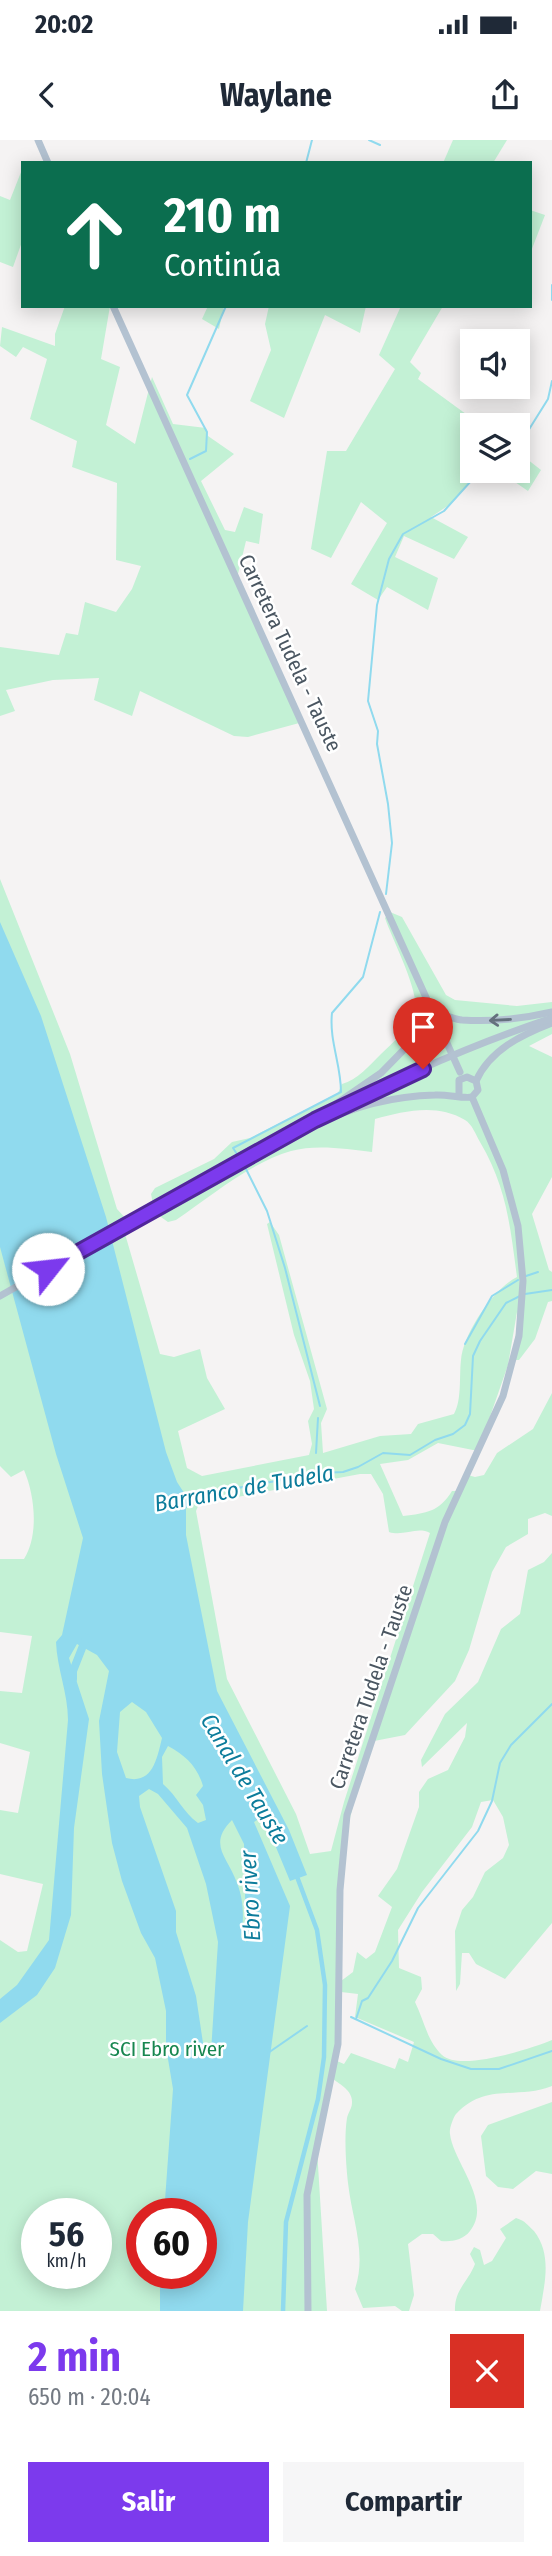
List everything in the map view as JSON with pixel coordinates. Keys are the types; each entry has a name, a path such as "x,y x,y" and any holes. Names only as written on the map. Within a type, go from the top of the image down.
{"main road":[{"path":"38,140 47,161"},
{"name":"Carretera Tudela - Tauste","path":"114,308 434,1015"},
{"path":"230,1167 365,1085 392,1063 434,1015 490,1021 552,1013"},
{"path":"447,1018 449,1026 445,1037 461,1075 476,1081"},
{"path":"264,1148 362,1106 412,1096 458,1094 472,1097 478,1090 476,1081 484,1065 497,1052 552,1021"},
{"path":"0,1296 264,1148 378,1089 552,1021"},
{"path":"428,1025 433,1033 445,1037"},
{"path":"458,1094 457,1084 461,1075"},
{"name":"Carretera Tudela - Tauste","path":"308,2311 307,2195 338,2043 340,1890 347,1815 378,1715 445,1522 503,1396 519,1336 523,1304 522,1252 512,1200 472,1097"}],"green space":[{"path":"453,140 507,140 494,161 444,161"},
{"path":"21,172 21,245 13,267 0,262 0,196 10,200"},
{"path":"532,211 545,215 532,249"},
{"path":"64,308 110,308 101,359 120,367 106,425 135,444 152,377 173,424 206,428 208,436 234,454 201,481 225,530 235,532 244,507 263,514 259,544 246,541 237,578 303,722 248,737 234,736 140,691 132,716 94,700 99,678 53,680 6,690 15,711 0,716 0,647 59,655 66,633 78,635 85,602 116,612 132,589 141,566 116,560 117,483 72,467 77,441 30,419 47,359 23,347 16,357 0,346 2,327 55,346 55,334"},
{"path":"207,308 224,308 219,329 202,319"},
{"path":"269,308 366,308 360,333 325,315 284,418 250,401 271,350 265,324"},
{"path":"400,308 442,308 410,362 421,373 418,379 465,413 460,413 460,483 468,483 452,503 431,517 468,537 454,559 404,536 395,557 438,578 428,610 387,587 378,600 351,584 387,523 361,502 331,558 311,549 327,451 346,451 395,369 379,355"},
{"path":"530,461 541,470 528,491 516,483 530,483"},
{"name":"SCI Ebro river","path":"0,879 70,1054 117,1209 128,1221 123,1227 160,1354 174,1357 200,1349 207,1378 225,1409 178,1431 187,1468 202,1476 309,1455 312,1444 308,1421 314,1409 310,1381 294,1335 267,1224 270,1222 279,1235 327,1409 321,1423 323,1453 380,1436 411,1434 418,1424 454,1414 459,1395 461,1360 467,1338 473,1325 498,1291 517,1277 509,1224 496,1175 472,1127 454,1115 432,1110 409,1111 375,1119 372,1152 311,1148 276,1156 231,1181 176,1220 168,1222 151,1210 154,1209 151,1194 155,1188 214,1159 232,1142 250,1138 338,1093 342,1084 363,1072 401,1035 413,1018 415,1002 410,979 385,918 390,912 402,917 446,995 455,1000 517,1006 552,1002 552,1034 529,1046 552,1057 552,1177 532,1214 549,1270 552,1272 552,1301 548,1302 535,1339 519,1360 511,1360 517,1312 508,1365 478,1451 438,1443 408,1460 380,1464 403,1516 432,1510 452,1491 458,1491 464,1474 475,1477 484,1475 497,1453 533,1429 552,1393 552,1516 545,1513 528,1519 528,1534 506,1547 492,1572 469,1650 455,1681 405,1735 369,1742 342,1850 341,1981 353,1972 357,1952 366,1959 375,1952 392,1907 378,1896 397,1869 419,1807 419,1792 428,1779 448,1770 465,1737 467,1723 422,1767 421,1760 445,1714 478,1682 501,1629 520,1614 528,1570 544,1562 552,1553 552,1923 505,1979 476,1964 469,1953 462,1953 460,1984 456,1991 455,1931 462,1910 473,1897 485,1872 503,1858 509,1845 503,1817 493,1800 481,1802 472,1827 422,1892 398,1930 399,1968 421,1977 422,1989 415,2002 429,2037 442,2055 451,2060 479,2060 528,2049 552,2040 552,2086 479,2098 456,2114 450,2134 475,2195 476,2220 470,2231 457,2240 441,2241 433,2234 422,2234 408,2244 414,2295 409,2311 402,2311 395,2306 363,2308 355,2289 360,2262 348,2183 345,2142 352,2099 346,2089 333,2079 317,2149 327,2311 0,2311 0,1940 18,1952 27,1951 43,1884 0,1874 0,1810 18,1813 30,1752 0,1743 0,1691 22,1693 32,1636 0,1632 0,1559 24,1559 32,1539 34,1515 24,1470 11,1477 0,1466","holes":["371,1474 383,1494 389,1532 430,1533 344,1802 331,1851 310,1854 296,1814 227,1679 196,1511 199,1504","341,1992 358,1994 355,2017 414,2042 408,2062 399,2058 395,2069 351,2053 344,2064 337,2061"]},
{"path":"552,2102 552,2174 536,2171 513,2189 498,2187 486,2176 481,2136 488,2125"},
{"path":"516,2218 534,2231 543,2249 546,2269 540,2311 455,2311 459,2292 475,2264 470,2254 474,2247 480,2250 484,2265 492,2261 506,2238 500,2229"}],"water":[{"path":"0,922 41,1016 106,1217 166,1452 177,1482 190,1502 186,1509 186,1535 217,1691 289,1830 307,1875 290,1881 263,1816 254,1822 290,1906 248,2222 243,2311 160,2311 160,2289 217,2289 217,2198 165,2198 173,2089 166,2047 166,2011 155,1958 141,1933 122,1881 112,1843 102,1774 99,1721 109,1671 97,1655 77,1644 69,1658 89,1719 74,1828 71,1915 55,1968 37,1995 0,2023 0,1999 17,1985 49,1940 68,1720 56,1642 62,1635 83,1538 56,1454 0,1247","holes":["132,1702 146,1712 162,1738 152,1768 142,1778 135,1779 126,1778 117,1752 120,1712","168,1746 185,1758 201,1779 203,1786 196,1795 203,1805 206,1820 198,1823 193,1819 163,1784 162,1757","149,1789 158,1794 187,1828 206,1884 218,1942 211,2052 203,2043 196,1996 176,1932 176,1911 140,1807 139,1796","232,1820 244,1844 246,1942 241,1937 241,1896 220,1844 221,1837"]}],"waterway":[{"path":"307,161 312,140"},
{"path":"369,140 380,145"},
{"path":"552,285 552,300"},
{"path":"190,459 206,451 207,432 187,395 225,308"},
{"path":"530,428 548,399 552,381"},
{"path":"386,894 392,843 377,744 378,731 368,701 377,605 389,559 403,534 444,511 469,483"},
{"path":"237,1154 233,1148 341,1092 332,1033 332,1013 363,977 380,912"},
{"path":"245,1167 267,1211 285,1268 320,1406"},
{"path":"526,1276 538,1272"},
{"path":"465,1344 492,1296 518,1280"},
{"name":"Barranco de Tudela","path":"525,1294 552,1290"},
{"name":"Barranco de Tudela","path":"188,1497 320,1473 343,1472 383,1453 410,1455 435,1440 453,1434 465,1425 470,1414 473,1356 480,1341 506,1303 520,1296"},
{"path":"316,1453 318,1418"},
{"name":"Ebro river","path":"73,1679 73,1671 86,1638"},
{"path":"356,2019 362,2001 368,1998 392,1961 418,1908 478,1831 492,1801 500,1763 511,1745 552,1704"},
{"name":"Canal de Tauste","path":"283,2311 286,2222 318,2099 324,2057 325,1985 317,1930 296,1874"},
{"path":"351,2017 441,2059 471,2069 499,2069 552,2051"},
{"path":"268,2053 307,2026"}],"route":[{"path":"48,1269 315,1120 423,1069"}]}
